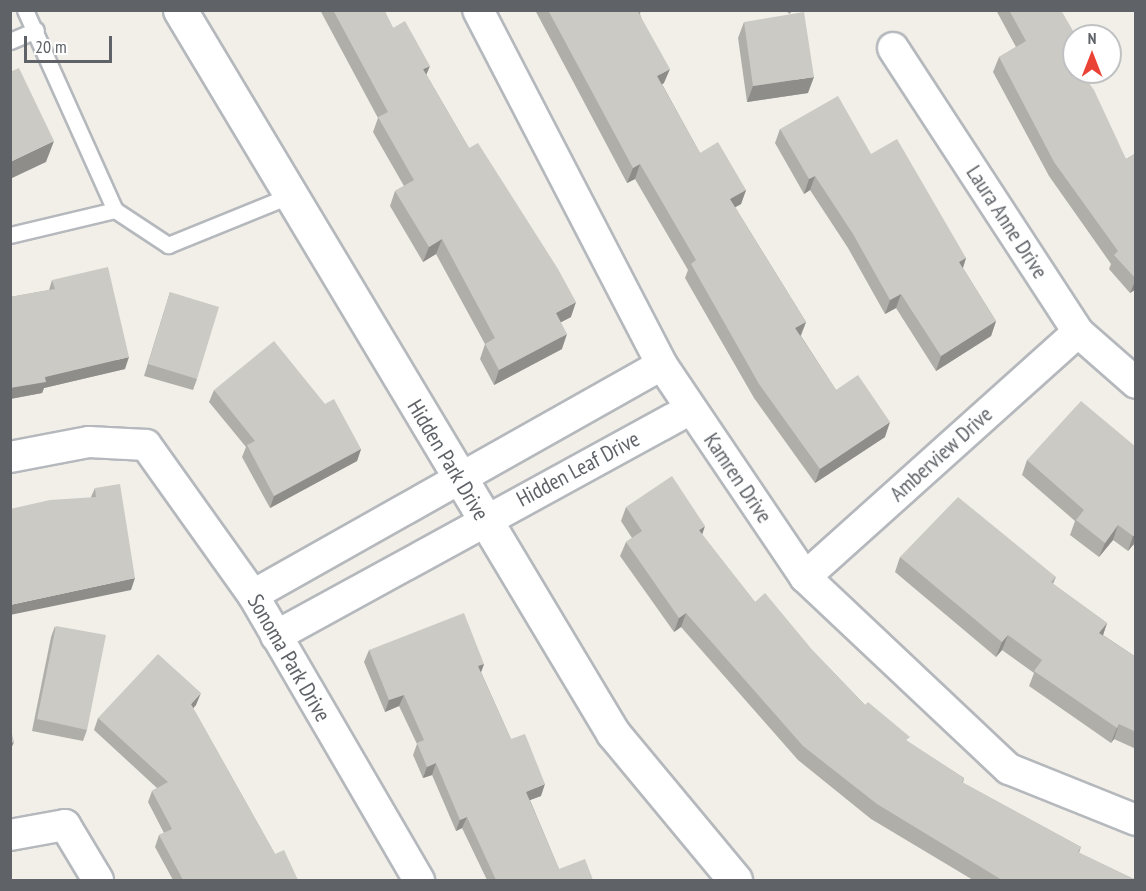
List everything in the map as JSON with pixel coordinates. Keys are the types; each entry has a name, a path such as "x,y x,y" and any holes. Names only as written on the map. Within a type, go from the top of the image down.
{"street":[{"name":"Kamren Drive","path":"478,10 662,365 805,577 1009,769 1136,820"},
{"name":"Hidden Park Drive","path":"185,14 457,477 613,733 735,880"},
{"name":"Laura Anne Drive","path":"893,48 1078,332 1136,383"},
{"name":"Amberview Drive","path":"805,577 1078,332"},
{"path":"253,595 457,477 662,365"},
{"name":"Hidden Leaf Drive","path":"276,636 483,520 691,408"},
{"name":"Sonoma Park Drive","path":"10,457 89,441 146,445 253,595 419,880"},
{"path":"10,836 65,825 98,880"}],"lane":[{"path":"25,10 36,30 115,210 168,245 291,195"},
{"path":"10,41 36,30"},
{"path":"10,235 115,210"}],"building":[{"path":"333,10 384,10 393,28 405,21 430,66 423,69 469,148 478,143 558,269 576,302 556,313 567,334 499,370 485,344 495,338 442,239 429,247 395,191 414,180 378,117 388,112"},
{"path":"548,10 637,10 670,69 657,76 700,153 718,142 746,190 730,199 806,322 795,328 836,390 858,375 890,422 820,469 759,384 691,264 696,260 640,164 633,168"},
{"path":"1009,10 1061,10 1069,24 1062,24 1062,84 1090,84 1126,159 1136,153 1136,279 1114,255 1118,251 1054,162 999,57 1026,41"},
{"path":"804,12 814,77 753,86 744,22"},
{"path":"19,68 54,141 10,162 10,72"},
{"path":"838,96 871,154 897,139 966,258 959,262 996,321 941,356 901,294 890,300 853,234 815,176 809,179 780,129"},
{"path":"108,267 129,357 45,377 46,382 10,388 10,297 55,289 52,280"},
{"path":"170,292 219,307 197,379 148,364"},
{"path":"274,341 325,404 334,399 361,449 274,496 247,445 255,441 214,390"},
{"path":"1081,401 1136,447 1136,534 1133,536 1118,525 1105,543 1076,520 1084,510 1027,460"},
{"path":"672,476 705,526 699,530 755,602 765,593 814,652 865,705 868,702 910,737 906,740 964,778 962,782 1081,847 1078,852 1136,880 1002,880 877,804 803,746 686,613 679,618 626,542 642,531 626,507"},
{"path":"120,484 135,578 10,605 10,509 50,500 96,497 95,488"},
{"path":"958,497 1056,577 1051,582 1107,623 1099,633 1136,657 1136,732 1119,724 1117,728 1034,671 1042,660 1008,635 1002,642 900,557"},
{"path":"464,613 484,664 478,666 511,739 525,734 545,784 526,792 559,869 585,859 593,880 496,880 467,817 460,820 436,763 427,767 417,743 424,740 404,695 389,700 369,650"},
{"path":"56,626 106,635 87,730 37,719"},
{"path":"158,654 201,693 191,704 275,854 284,850 298,880 183,880 159,835 172,829 152,791 168,782 98,718"},
{"path":"10,726 14,742 10,743"}]}
